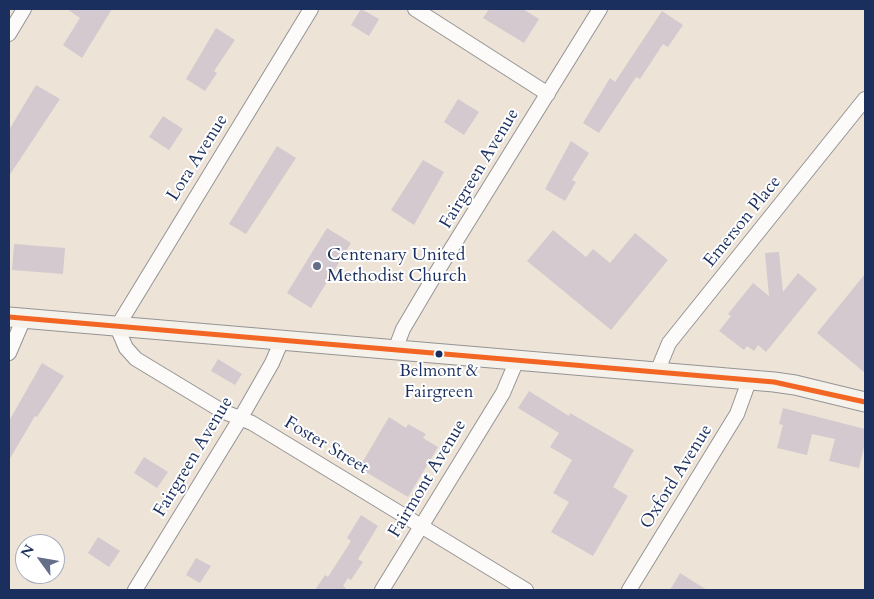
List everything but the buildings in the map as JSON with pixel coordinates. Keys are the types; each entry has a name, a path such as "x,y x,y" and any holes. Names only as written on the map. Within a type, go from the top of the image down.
{"main road":[{"path":"16,318 795,384 865,402"}],"street":[{"path":"9,34 24,9"},
{"name":"Lora Avenue","path":"117,327 311,9"},
{"path":"415,9 548,94"},
{"name":"Fairgreen Avenue","path":"396,350 403,329 600,9"},
{"name":"Emerson Place","path":"657,372 669,343 865,99"},
{"path":"9,353 16,318"},
{"name":"Foster Street","path":"117,327 126,348 136,359 222,411 252,423 526,590"},
{"name":"Fairgreen Avenue","path":"135,590 240,419 272,363 282,340"},
{"name":"Fairmont Avenue","path":"382,590 503,392 517,360"},
{"name":"Oxford Avenue","path":"629,590 737,414 749,380"}],"transit line":[{"path":"9,317 774,382 865,402"}],"place":[{"name":"Centenary United Methodist Church","path":"317,266"},
{"name":"Belmont & Fairgreen","path":"439,354"}]}
